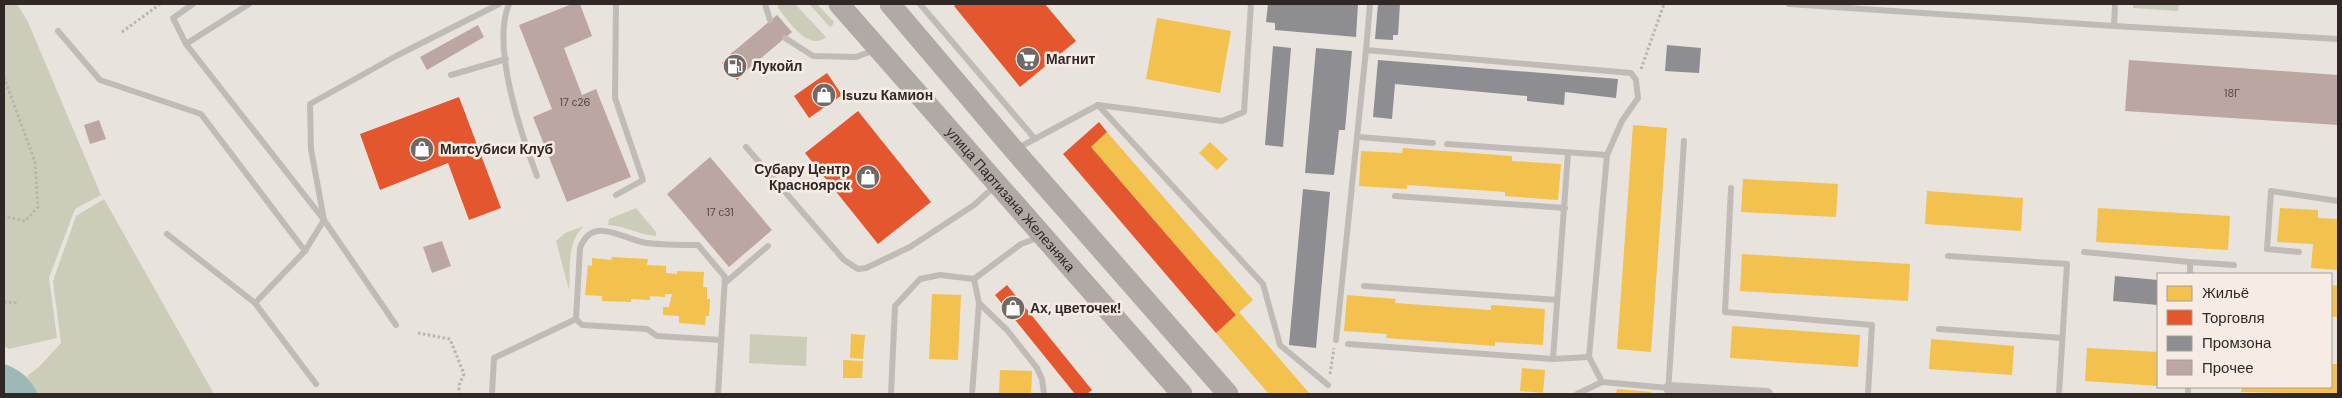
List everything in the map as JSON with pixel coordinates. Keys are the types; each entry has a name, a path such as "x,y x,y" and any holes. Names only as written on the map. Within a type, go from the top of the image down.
{"main road":[{"name":"улица Партизана Железняка","path":"839,4 1182,394"},
{"path":"892,4 1014,150 1228,394"}],"street":[{"path":"1668,391 1767,394"}],"lane":[{"path":"193,4 173,18 186,44 324,220 396,325"},
{"path":"186,44 249,4"},
{"path":"255,303 305,251 324,220 311,149 310,104 488,6 499,4"},
{"path":"509,4 505,13 504,25 506,59 518,126 537,176"},
{"path":"616,4 615,98 643,180 616,195"},
{"path":"765,4 770,20"},
{"path":"920,4 1035,139"},
{"path":"1014,150 1098,105 1222,121 1244,112 1251,4"},
{"path":"1336,340 1359,137 1370,4"},
{"path":"1789,4 2338,40"},
{"path":"2114,26 2115,4"},
{"path":"58,31 100,80 201,114 305,251"},
{"path":"786,38 813,56 856,57 879,48"},
{"path":"1366,50 1632,73 1636,80 1638,98 1622,122 1607,155 1589,357 1602,382"},
{"path":"451,75 506,59"},
{"path":"1098,105 1263,284 1280,345 1328,386"},
{"path":"1359,137 1433,143"},
{"path":"1578,394 1602,382 1668,391 1684,141"},
{"path":"1447,144 1607,155"},
{"path":"746,146 844,260 858,269 866,268 910,247 974,205 998,184"},
{"path":"1553,359 1568,152"},
{"path":"1731,188 1725,312 1872,325 1868,394"},
{"path":"2299,252 2266,250 2271,191 2338,201"},
{"path":"1394,196 1565,208"},
{"path":"718,394 725,277 698,246 645,242 615,232 593,231 583,238 580,248 576,319 582,325 647,329 657,336 721,340"},
{"path":"167,234 255,303 316,384"},
{"path":"891,394 895,306 920,279 940,275 974,280 1021,244 1044,235"},
{"path":"724,283 768,246"},
{"path":"2084,252 2234,265"},
{"path":"1948,256 2067,264 2059,394"},
{"path":"2190,262 2190,273"},
{"path":"972,394 979,303 974,280"},
{"path":"1364,286 1557,300"},
{"path":"979,303 1007,330 1037,368 1042,379 1044,394"},
{"path":"492,394 494,358 576,319"},
{"path":"1939,330 2062,338"},
{"path":"1348,344 1553,359 1589,357"}],"path":[{"path":"122,32 160,4"},
{"path":"1636,80 1664,4"},
{"path":"4,77 35,162 38,207 24,221 4,216"},
{"path":"4,302 18,303"},
{"path":"418,333 450,339 464,374 459,386 459,394"},
{"path":"1328,386 1336,340"}],"green space":[{"path":"4,4 17,4 28,22 101,195 75,209 49,278 57,338 9,349 4,346"},
{"path":"778,4 795,4 826,37 819,41 806,38 787,20 778,8"},
{"path":"809,4 817,4 834,22 832,26 830,27"},
{"path":"2133,4 2179,4 2178,11 2133,8"},
{"path":"104,199 214,394 38,394 27,376 39,367 61,343 53,281 76,216"},
{"path":"636,208 656,232 656,236 608,225 609,219"},
{"path":"584,226 574,240 570,256 569,290 556,241 565,233"},
{"path":"750,334 807,337 806,366 749,363"}],"water":[{"path":"4,364 24,375 32,383 38,394 4,394"}],"building: Жильё":[{"path":"1157,18 1231,31 1220,93 1146,79"},
{"path":"1633,125 1667,128 1651,352 1617,349"},
{"path":"1107,132 1253,300 1239,312 1310,394 1269,394 1216,333 1236,315 1091,147"},
{"path":"1210,142 1228,159 1217,170 1199,153"},
{"path":"1403,148 1512,156 1512,161 1561,164 1558,200 1505,196 1505,192 1407,185 1407,189 1359,186 1361,151 1402,153"},
{"path":"1743,179 1838,184 1836,217 1741,212"},
{"path":"1927,191 2023,198 2021,231 1925,224"},
{"path":"2098,208 2230,216 2228,250 2096,242"},
{"path":"2280,208 2318,210 2318,218 2338,219 2338,270 2311,268 2313,244 2277,242"},
{"path":"1742,254 1910,264 1908,301 1740,291"},
{"path":"612,257 648,259 647,265 666,266 666,273 677,274 677,271 704,272 703,287 707,287 707,299 710,299 709,316 706,316 705,325 679,323 679,316 663,315 663,307 669,307 672,294 665,294 665,297 650,296 650,300 631,299 631,302 602,301 602,296 585,295 588,265 592,266 592,258 611,260"},
{"path":"2332,285 2338,286 2338,317 2332,317"},
{"path":"932,294 961,295 958,360 929,359"},
{"path":"1347,295 1396,299 1395,303 1491,310 1491,305 1545,309 1543,345 1495,342 1495,346 1386,338 1387,334 1344,331"},
{"path":"1732,326 1860,335 1858,367 1730,358"},
{"path":"851,334 865,335 863,359 850,358"},
{"path":"1931,339 2014,346 2012,375 1929,369"},
{"path":"2087,348 2157,352 2157,386 2085,381"},
{"path":"843,360 863,361 862,378 843,378"},
{"path":"2332,364 2338,364 2338,394 2241,392 2242,388 2332,388"},
{"path":"1522,368 1545,370 1543,393 1520,391"},
{"path":"1000,370 1032,371 1031,394 999,394"},
{"path":"1617,389 1651,392 1651,394 1616,394"}],"building: Торговля":[{"path":"957,4 1045,4 1076,41 1020,87 954,6"},
{"name":"Лукойл","path":"733,52 747,70 737,80 722,63"},
{"path":"827,73 842,95 809,118 794,96"},
{"name":"Митсубиси Клуб","path":"459,97 501,208 469,220 448,163 380,190 360,134"},
{"name":"Субару Центр Красноярск","path":"858,111 931,202 878,244 805,153"},
{"path":"1099,122 1107,132 1091,147 1236,315 1216,333 1063,154"},
{"path":"1007,285 1092,390 1087,394 1075,394 995,295"}],"building: Промзона":[{"path":"1268,4 1358,4 1356,37 1275,30 1275,23 1266,22"},
{"path":"1378,4 1400,4 1398,35 1393,35 1393,40 1375,39"},
{"path":"1667,45 1701,48 1699,73 1665,71"},
{"path":"1273,46 1291,48 1283,147 1265,145"},
{"path":"1316,48 1352,51 1345,130 1339,130 1334,175 1305,173"},
{"path":"1378,60 1618,79 1616,98 1565,92 1564,105 1527,101 1527,96 1395,84 1392,119 1373,117"},
{"path":"1303,189 1330,192 1316,348 1289,345"},
{"path":"2115,276 2157,280 2157,305 2113,301"}],"building: Прочее":[{"path":"572,4 580,4 592,36 564,48 582,95 596,89 631,177 567,202 533,117 552,109 519,25"},
{"path":"777,15 792,32 747,70 733,52"},
{"path":"478,25 484,37 427,70 420,57"},
{"path":"2129,60 2338,75 2338,125 2125,111"},
{"path":"99,120 106,139 90,144 84,125"},
{"path":"710,157 772,230 729,267 667,194"},
{"path":"442,241 451,266 432,273 423,247"}],"place":[{"name":"Магнит","path":"1028,59"},
{"name":"Лукойл","path":"735,66"},
{"name":"Isuzu Камион","path":"824,95"},
{"name":"Митсубиси Клуб","path":"422,149"},
{"name":"Субару Центр Красноярск","path":"868,177"},
{"name":"Ах, цветочек!","path":"1013,308"}]}
